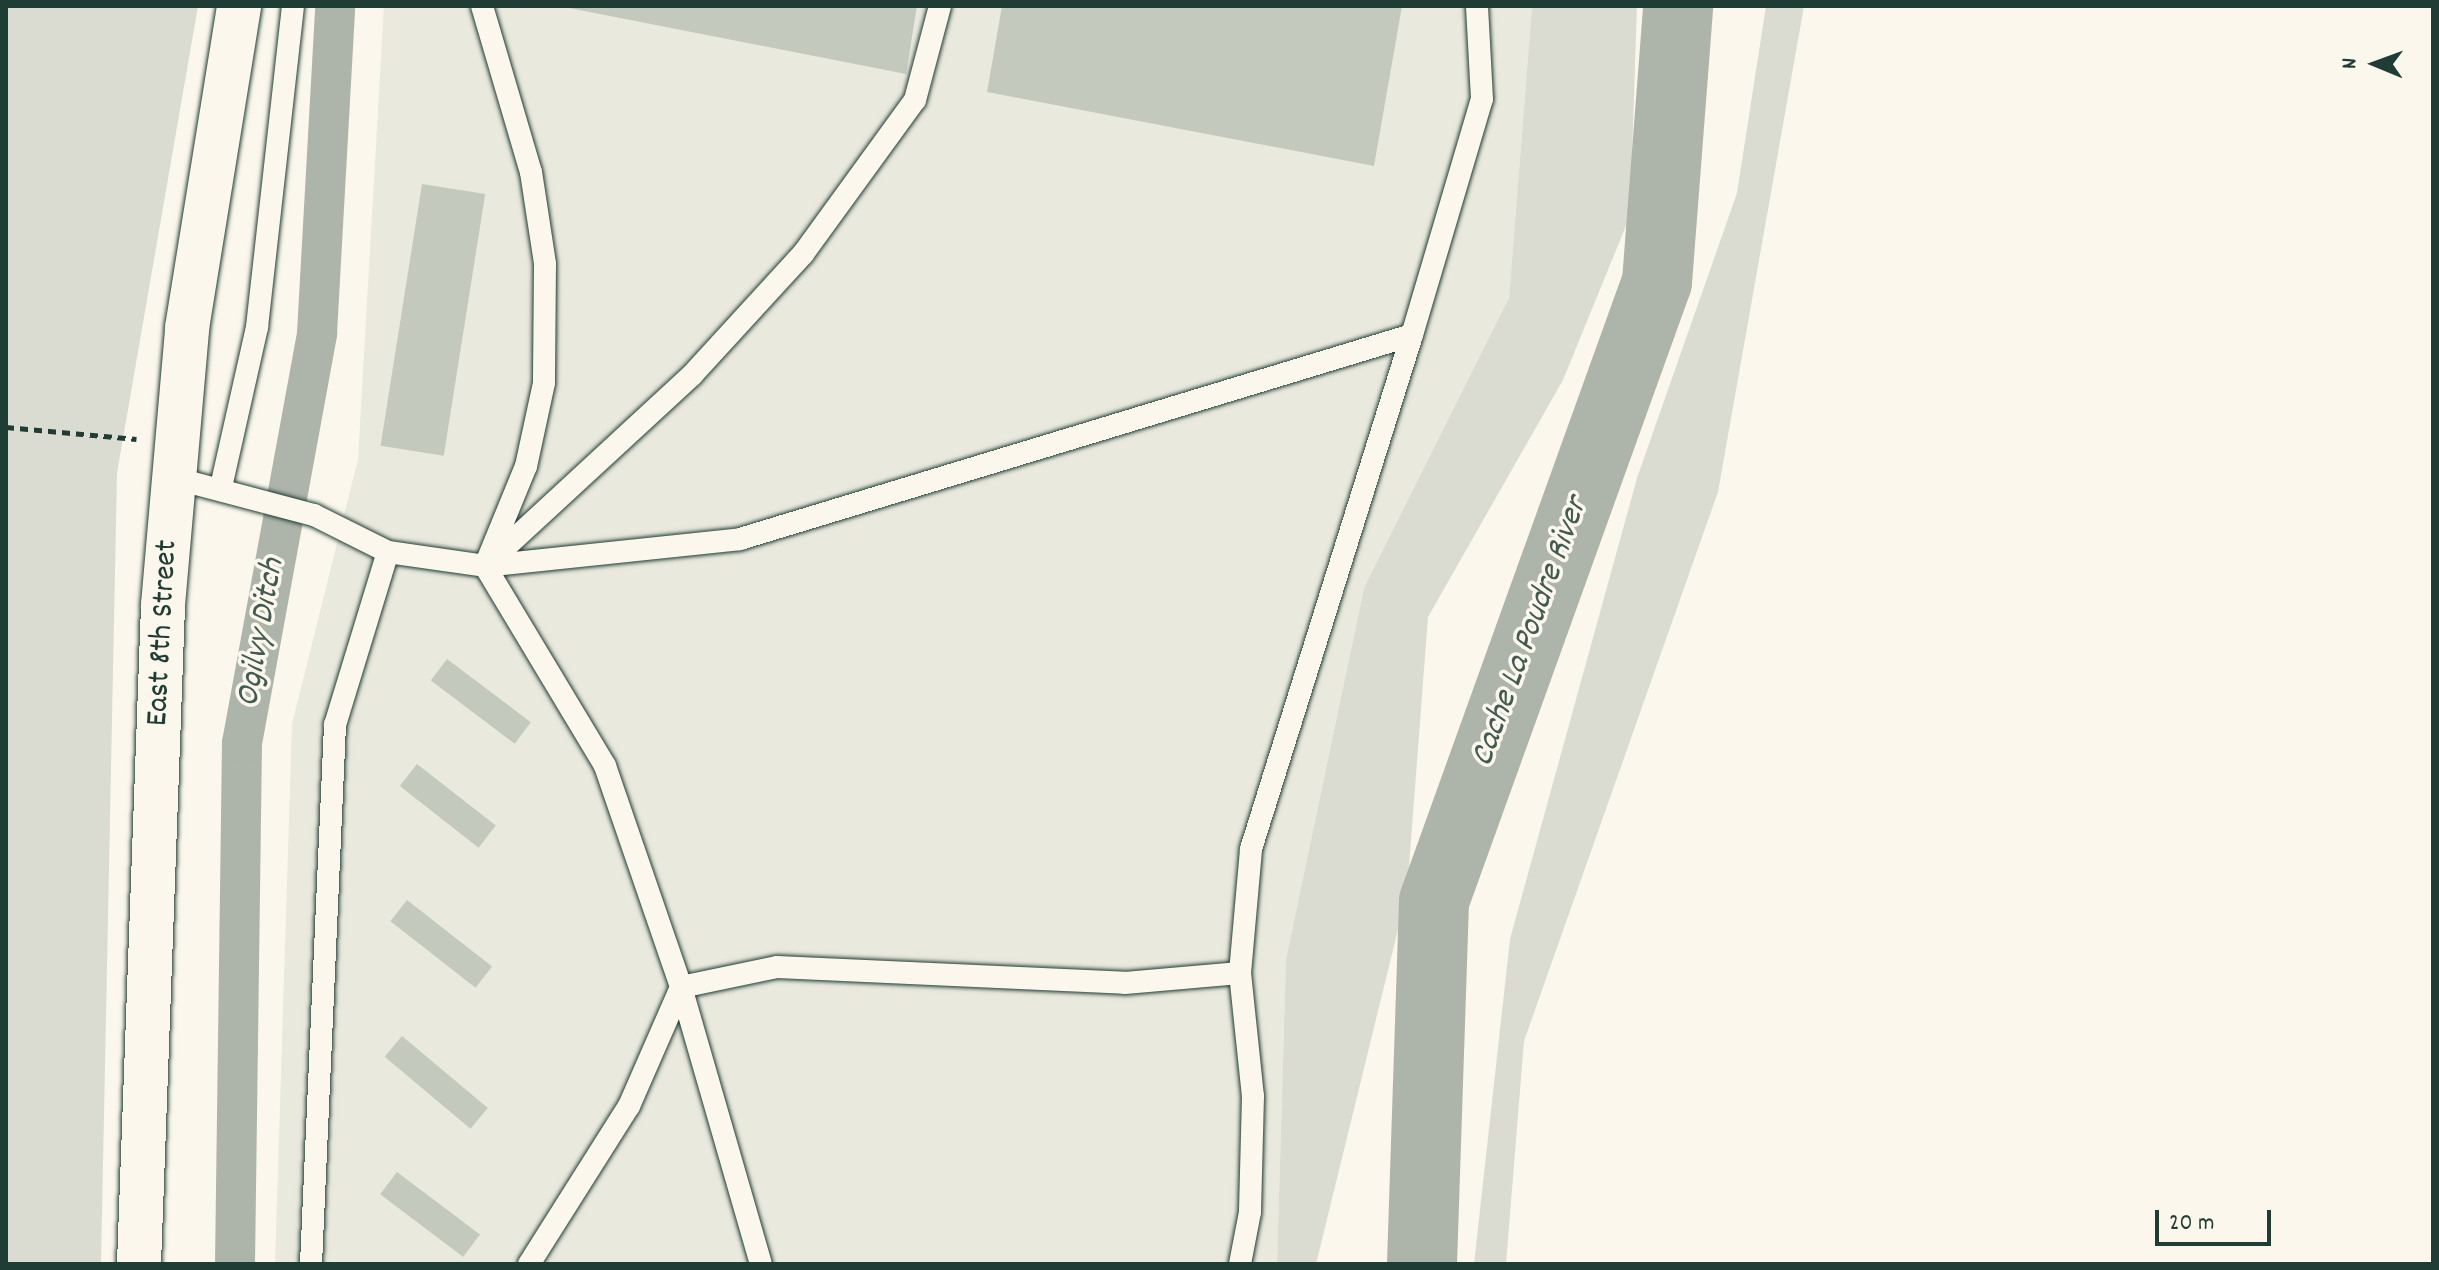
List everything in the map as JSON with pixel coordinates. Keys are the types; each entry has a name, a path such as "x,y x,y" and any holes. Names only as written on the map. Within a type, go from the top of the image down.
{"main road":[{"name":"East 8th Street","path":"139,1264 163,605 187,328 239,6"}],"lane":[{"path":"221,487 257,327 293,6"},
{"path":"482,6 531,172 545,264 544,383 526,466 485,566"},
{"path":"485,566 692,375 803,254 915,100 940,6"},
{"path":"1240,1264 1250,1212 1253,1096 1240,973 1251,849 1412,335 1482,99 1477,6"},
{"path":"175,460 221,487 314,515 388,552 485,566 740,539 1412,335"},
{"path":"311,1264 335,725 388,552"},
{"path":"485,566 605,766 681,987 761,1264"},
{"path":"681,987 777,967 1125,983 1240,973"},
{"path":"529,1264 629,1106 681,987"}],"path":[{"path":"6,427 175,460"}],"shaded area":[{"path":"6,6 198,6 117,473 101,1264 6,1264"},
{"path":"384,6 1532,6 1509,298 1364,588 1286,959 1277,1264 275,1264 292,724 358,459"},
{"path":"1532,6 1637,6 1630,216 1563,380 1428,617 1407,893 1316,1264 1277,1264 1286,959 1364,588 1509,298"},
{"path":"1766,6 1804,6 1718,492 1524,1041 1506,1264 1474,1264 1510,939 1637,478 1737,193"}],"building":[{"path":"559,6 917,6 906,74"},
{"path":"1002,6 1402,6 1374,166 987,92"},
{"path":"422,184 485,194 444,456 381,446"},
{"path":"447,659 531,722 515,744 431,681"},
{"path":"417,764 496,826 479,848 400,786"},
{"path":"407,900 492,966 475,988 390,921"},
{"path":"402,1036 488,1108 470,1129 385,1057"},
{"path":"397,1172 480,1235 463,1257 380,1194"}],"waterway":[{"name":"Ogilvy Ditch","path":"235,1264 242,743 317,333 335,6"},
{"name":"Cache La Poudre River","path":"1422,1264 1434,901 1657,282 1678,6"}]}
